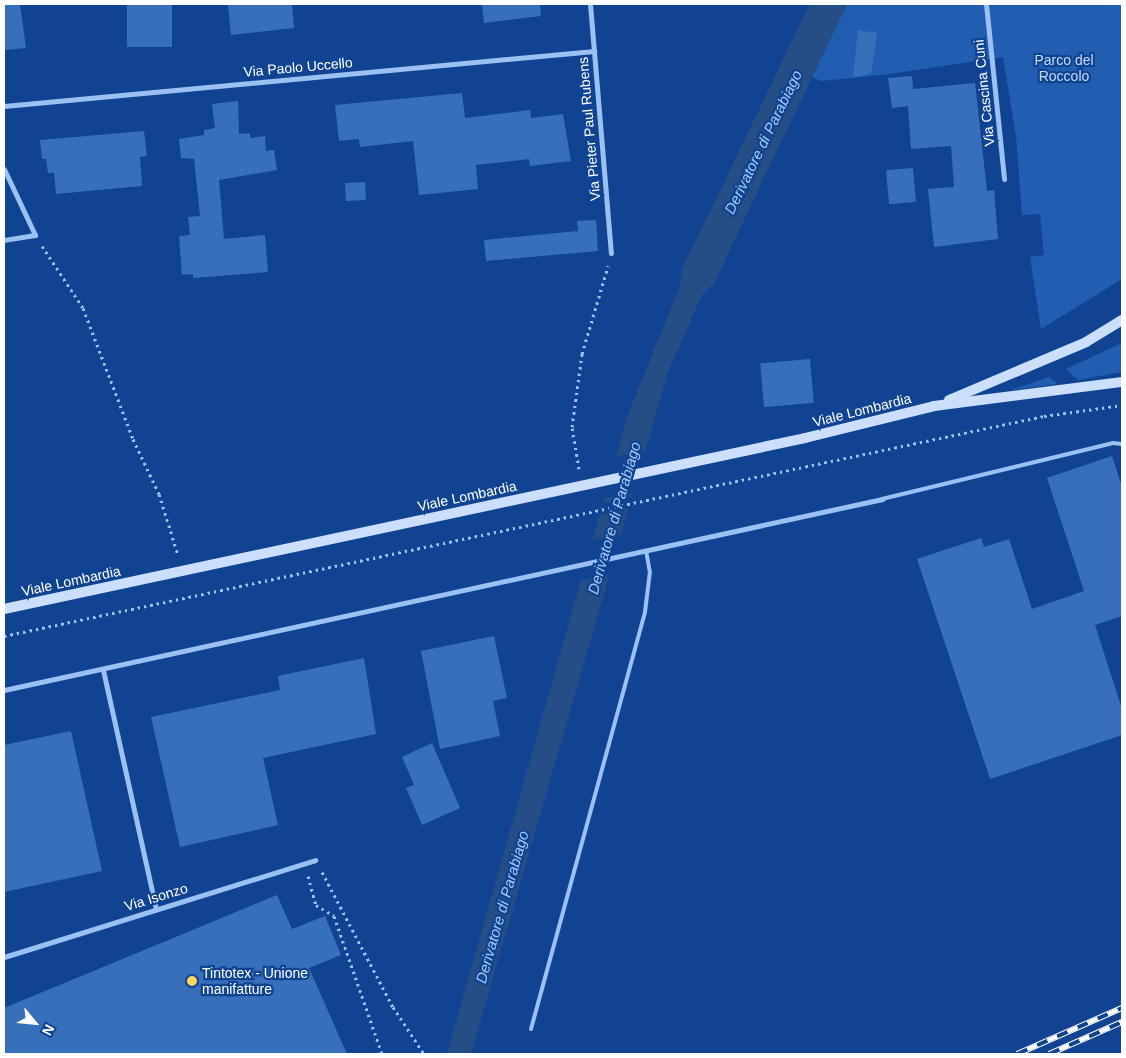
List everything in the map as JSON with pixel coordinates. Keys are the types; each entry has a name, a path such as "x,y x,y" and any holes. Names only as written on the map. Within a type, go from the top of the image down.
{"main road":[{"name":"Viale Lombardia","path":"934,406 1069,350 1122,320"},
{"name":"Viale Lombardia","path":"4,609 805,438 934,406 1122,382"}],"street":[{"name":"Via Pieter Paul Rubens","path":"590,4 611,253"},
{"name":"Via Cascina Cuni","path":"986,4 1004,179"},
{"name":"Via Paolo Uccello","path":"4,106 594,51"},
{"path":"4,169 35,235 4,240"},
{"path":"4,690 103,670 882,499"},
{"path":"103,670 156,909"},
{"name":"Via Isonzo","path":"4,956 316,860"}],"lane":[{"path":"882,499 1122,444"},
{"path":"531,1029 645,612 650,573 646,551"}],"path":[{"path":"35,235 82,308 133,439 159,494 183,571"},
{"path":"581,486 572,427 582,354 611,253"},
{"path":"4,636 1052,415 1122,404"},
{"path":"316,860 393,1006 424,1054"},
{"path":"304,863 316,905 334,916 382,1054"}],"green space":[{"name":"Parco del Roccolo","path":"847,4 1122,4 1122,279 1041,329 1030,257 1044,255 1040,214 1022,215 1016,136 1003,57 890,74 821,81 812,77"},
{"path":"1122,343 1122,372 1078,380 1066,369"},
{"path":"1049,377 1058,384 1011,390"}],"water":[{"name":"Derivatore di Parabiago","path":"810,4 847,4 714,283 702,295 668,372 471,1054 447,1054 628,414 680,286 682,269"}],"pier":[{"path":"646,450 634,492 602,499 613,457"},
{"path":"633,497 630,508 597,515 600,504"},
{"path":"622,534 611,575 578,581 590,541"}],"building":[{"path":"4,4 20,4 26,48 4,50"},
{"path":"127,4 172,4 172,47 127,47"},
{"path":"228,4 292,4 294,28 231,35"},
{"path":"482,4 540,4 541,16 484,23"},
{"path":"858,30 877,33 871,74 853,77"},
{"path":"912,76 913,89 975,83 987,191 994,190 998,239 934,247 928,189 954,187 951,146 911,149 908,106 892,108 888,78"},
{"path":"462,93 465,118 530,110 531,118 563,114 571,161 530,166 529,159 476,165 478,189 419,195 413,141 360,147 359,139 339,141 335,105"},
{"path":"238,101 239,134 250,133 250,138 265,136 266,151 274,150 277,170 219,180 224,239 265,235 268,272 193,278 193,274 182,275 179,236 190,235 188,217 200,216 194,159 181,158 179,139 204,135 204,130 215,128 212,104"},
{"path":"144,131 147,156 140,157 142,186 56,194 54,173 48,173 46,159 42,159 40,140"},
{"path":"913,168 916,202 889,204 886,170"},
{"path":"365,182 366,200 346,201 345,183"},
{"path":"596,220 598,251 486,261 484,240 578,231 577,221"},
{"path":"810,359 814,403 764,407 760,363"},
{"path":"1112,456 1122,487 1122,616 1095,625 1122,709 1122,735 990,779 917,559 981,538 984,547 1009,539 1032,609 1084,591 1047,478"},
{"path":"494,636 507,698 493,701 500,736 440,749 421,651"},
{"path":"364,658 376,734 263,758 278,825 180,847 151,717 280,690 278,676"},
{"path":"71,731 102,871 4,892 4,745"},
{"path":"432,743 460,808 422,825 406,788 414,785 402,757"},
{"name":"Tintotex - Unione manifatture","path":"277,895 292,929 325,916 341,955 309,968 347,1054 4,1054 4,1008"}],"railway":[{"path":"1017,1054 1122,1008"},
{"path":"1049,1054 1122,1022"}],"place":[{"name":"Tintotex - Unione manifatture","path":"192,981"}]}
